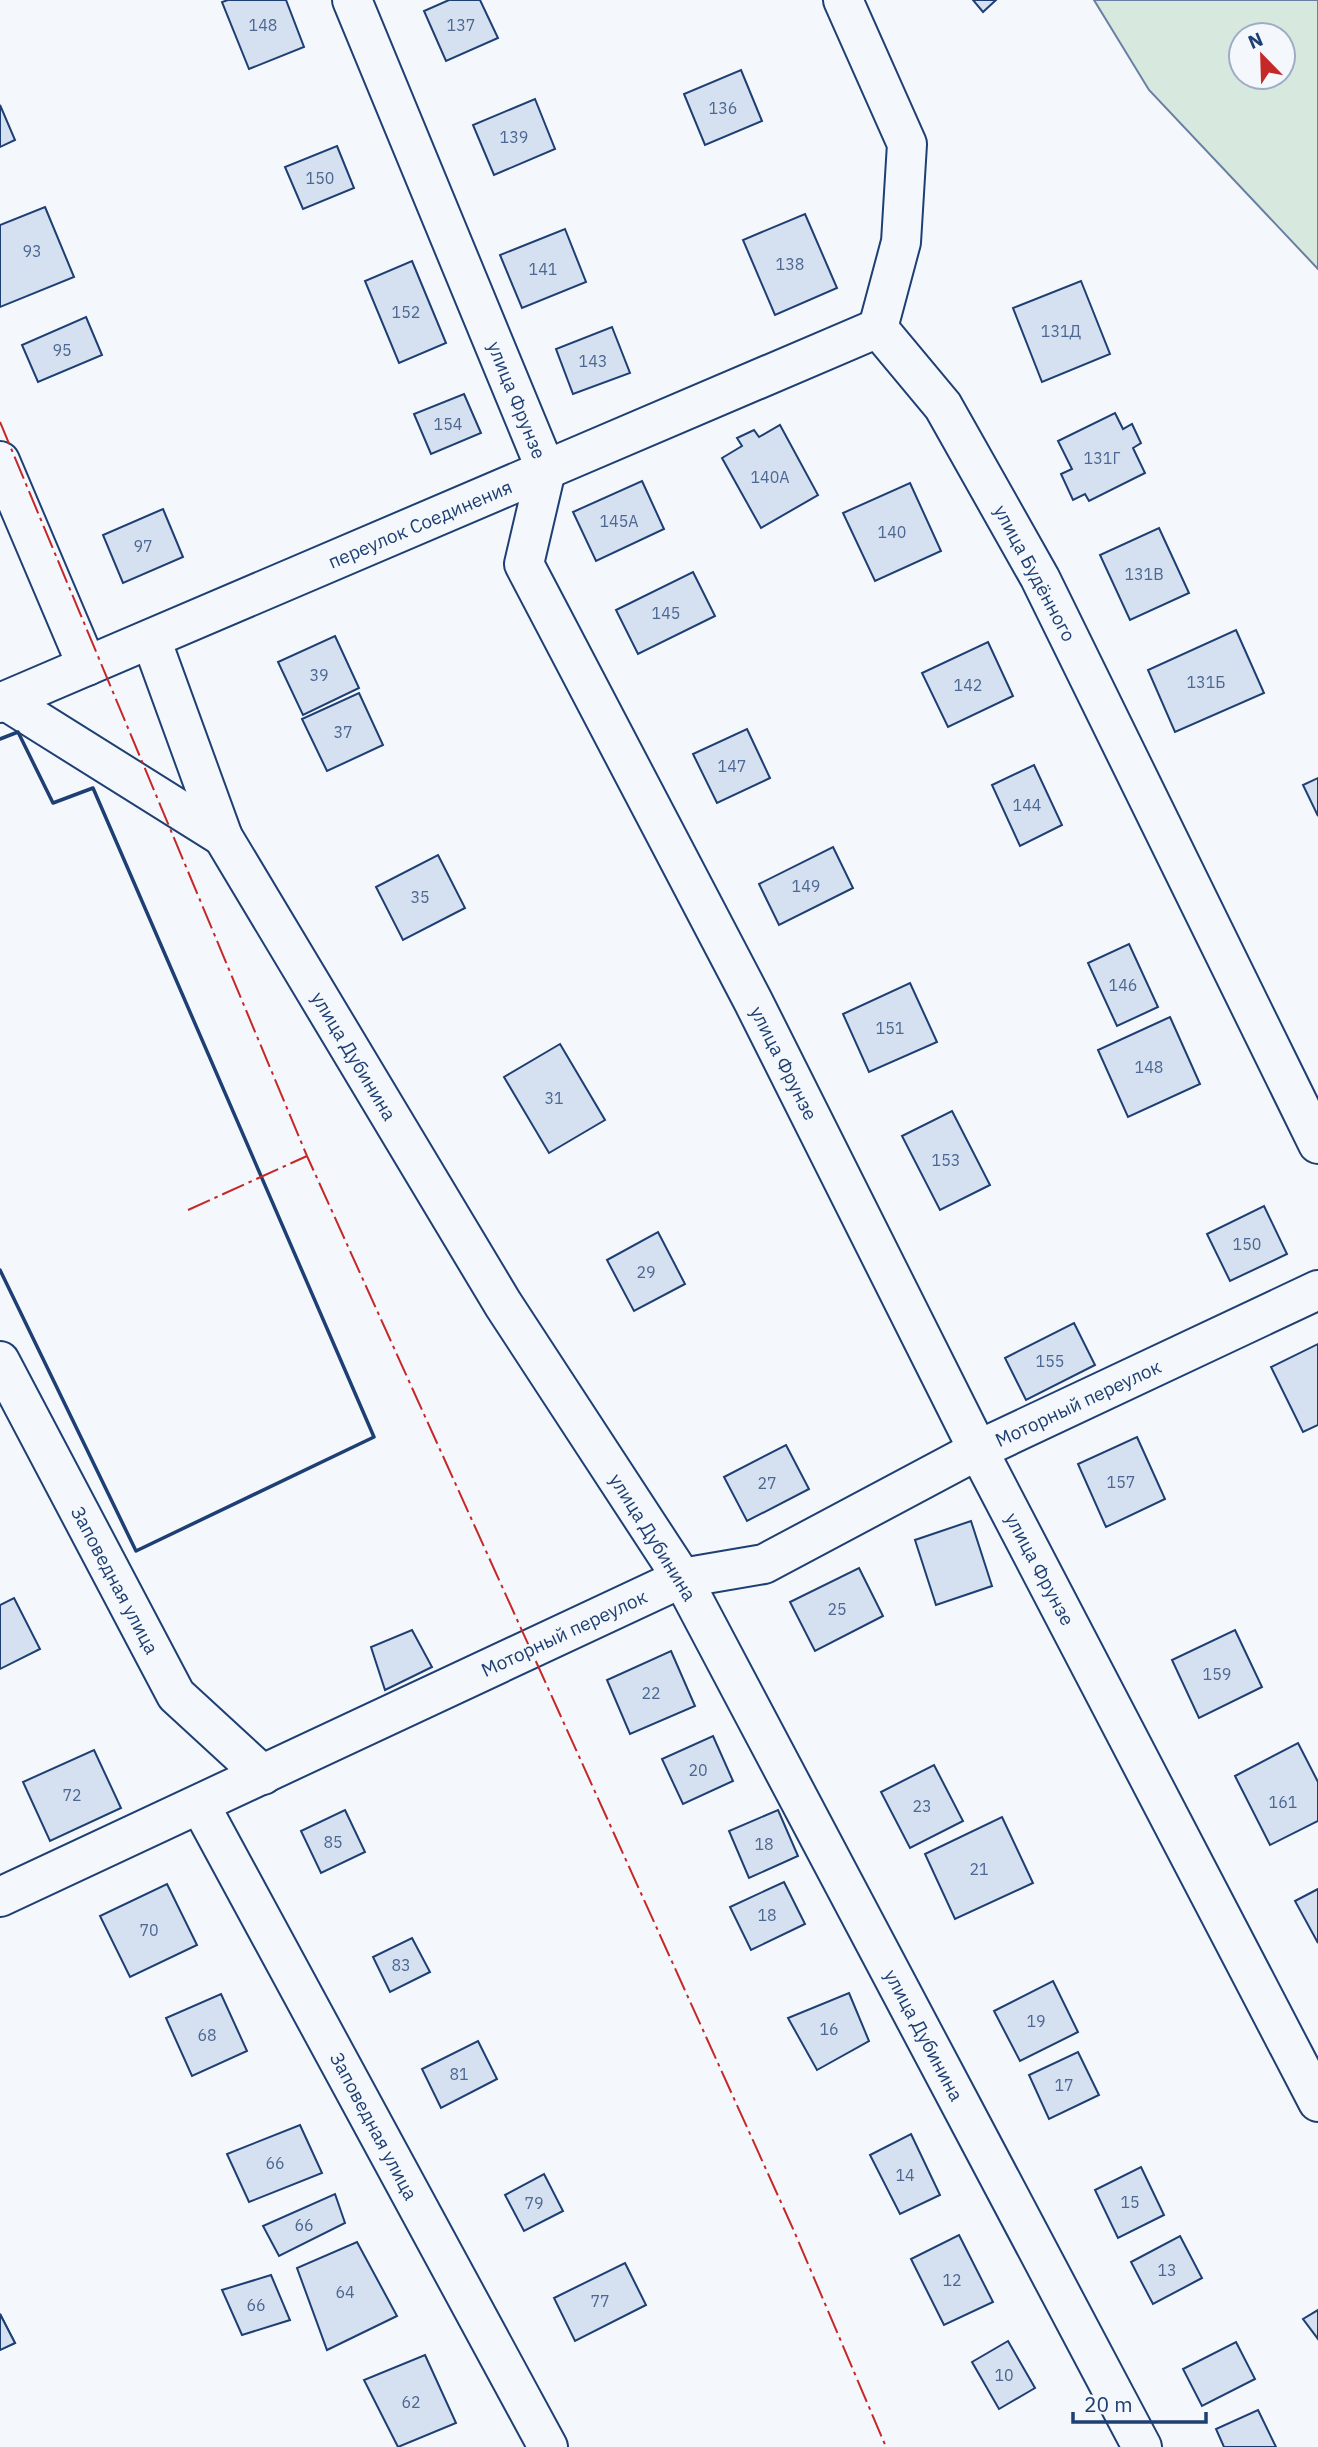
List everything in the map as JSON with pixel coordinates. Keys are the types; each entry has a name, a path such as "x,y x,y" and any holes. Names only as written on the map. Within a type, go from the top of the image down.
{"street":[{"name":"улица Фрунзе","path":"352,0 546,470 524,564 753,1001 978,1450 1318,2102"},
{"path":"843,0 907,144 901,242 878,328"},
{"name":"переулок Соединения","path":"3,702 878,328"},
{"name":"улица Будённого","path":"878,328 943,406 1040,578 1318,1144"},
{"path":"0,461 87,666"},
{"name":"улица Дубинина","path":"151,639 223,836 503,1304 682,1578 1142,2447"},
{"path":"3,702 223,836"},
{"name":"Моторный переулок","path":"0,1897 682,1578 764,1564 978,1450 1318,1290"},
{"name":"Заповедная улица","path":"0,1361 176,1695 263,1774"},
{"name":"Заповедная улица","path":"200,1805 548,2447"}],"shaded area":[{"path":"1094,0 1318,0 1318,269 1149,90"}],"building":[{"path":"286,0 304,47 249,69 222,2"},
{"path":"449,0 480,0 498,38 446,61 424,11"},
{"path":"973,0 996,0 983,12"},
{"path":"741,70 762,121 705,145 684,94"},
{"path":"535,99 555,149 494,175 473,125"},
{"path":"0,105 15,140 0,147"},
{"path":"337,146 354,188 303,209 285,167"},
{"path":"45,207 74,277 0,307 0,225"},
{"path":"805,214 837,288 775,315 743,240"},
{"path":"565,229 586,282 522,308 500,255"},
{"path":"412,261 446,343 399,363 365,281"},
{"path":"1081,281 1110,354 1042,382 1013,308"},
{"path":"86,317 102,355 38,382 22,345"},
{"path":"612,327 630,373 573,394 556,349"},
{"path":"464,394 481,433 431,454 414,414"},
{"path":"1115,413 1123,429 1132,424 1141,443 1133,448 1145,473 1089,501 1085,494 1073,500 1061,474 1072,469 1058,441"},
{"path":"780,425 818,495 761,528 722,458 742,446 737,438 754,430 759,437"},
{"path":"642,481 664,529 596,561 573,512"},
{"path":"910,483 941,551 875,581 843,513"},
{"path":"163,509 183,557 123,583 103,535"},
{"path":"1159,528 1189,593 1130,620 1100,555"},
{"path":"693,572 715,616 638,654 616,610"},
{"path":"1236,630 1264,693 1175,732 1148,670"},
{"path":"335,636 359,688 303,715 278,662"},
{"path":"988,642 1013,696 948,727 922,673"},
{"path":"359,693 383,745 327,771 302,719"},
{"path":"747,729 770,778 717,803 693,754"},
{"path":"1034,765 1062,825 1020,846 992,785"},
{"path":"1318,778 1318,816 1303,785"},
{"path":"833,847 853,888 779,925 759,884"},
{"path":"438,855 465,908 403,940 376,887"},
{"path":"1129,944 1158,1007 1117,1026 1088,963"},
{"path":"910,983 937,1042 869,1072 843,1014"},
{"path":"1170,1017 1200,1084 1128,1117 1098,1050"},
{"path":"560,1044 605,1120 549,1153 504,1077"},
{"path":"952,1111 990,1185 940,1210 902,1136"},
{"path":"1264,1206 1287,1254 1230,1281 1207,1234"},
{"path":"658,1232 685,1284 634,1311 607,1260"},
{"path":"1074,1323 1095,1365 1026,1400 1005,1358"},
{"path":"1318,1344 1318,1425 1303,1432 1271,1367"},
{"path":"1137,1437 1165,1499 1106,1527 1078,1464"},
{"path":"786,1445 809,1489 747,1521 724,1477"},
{"path":"971,1521 992,1586 936,1605 915,1540"},
{"path":"859,1568 883,1616 815,1651 790,1602"},
{"path":"14,1598 40,1649 0,1669 0,1605"},
{"path":"412,1630 432,1667 385,1690 371,1647"},
{"path":"1235,1630 1262,1687 1199,1718 1172,1660"},
{"path":"671,1651 695,1706 630,1734 607,1680"},
{"path":"713,1736 733,1781 683,1804 662,1759"},
{"path":"1298,1743 1318,1782 1318,1821 1270,1845 1235,1776"},
{"path":"94,1750 121,1808 50,1841 23,1782"},
{"path":"934,1765 963,1821 910,1848 881,1792"},
{"path":"345,1810 365,1852 321,1873 301,1831"},
{"path":"778,1810 798,1856 749,1878 729,1831"},
{"path":"1002,1817 1033,1883 955,1919 925,1854"},
{"path":"784,1882 805,1924 751,1950 730,1907"},
{"path":"167,1884 197,1945 130,1977 100,1916"},
{"path":"1318,1889 1318,1943 1295,1901"},
{"path":"412,1938 430,1972 390,1992 373,1957"},
{"path":"1053,1981 1078,2032 1020,2061 994,2011"},
{"path":"849,1993 869,2041 817,2070 788,2018"},
{"path":"221,1994 247,2051 192,2076 166,2018"},
{"path":"478,2041 497,2079 441,2108 422,2069"},
{"path":"1078,2052 1099,2095 1049,2119 1029,2075"},
{"path":"300,2125 322,2173 249,2202 227,2154"},
{"path":"911,2134 940,2195 900,2214 870,2155"},
{"path":"1141,2167 1164,2215 1118,2238 1095,2190"},
{"path":"544,2174 563,2211 524,2231 505,2195"},
{"path":"335,2194 345,2223 279,2256 263,2226"},
{"path":"959,2235 993,2302 944,2325 911,2259"},
{"path":"1180,2236 1202,2278 1153,2304 1131,2262"},
{"path":"357,2242 397,2316 327,2350 297,2268"},
{"path":"625,2263 646,2305 575,2341 554,2298"},
{"path":"271,2275 290,2320 242,2335 222,2290"},
{"path":"1318,2310 1318,2339 1303,2319"},
{"path":"0,2314 15,2343 0,2350"},
{"path":"0,2314 15,2343 0,2350"},
{"path":"1008,2341 1035,2388 999,2409 972,2362"},
{"path":"1236,2342 1255,2379 1202,2406 1183,2369"},
{"path":"425,2355 456,2423 398,2447 364,2380"},
{"path":"1258,2410 1276,2447 1224,2447 1216,2429"}],"wall":[{"path":"0,739 18,732 53,803 93,788 374,1437 136,1551 0,1270"}],"power":[{"path":"0,422 307,1156 794,2231 886,2447"},
{"path":"188,1210 307,1156"}]}
